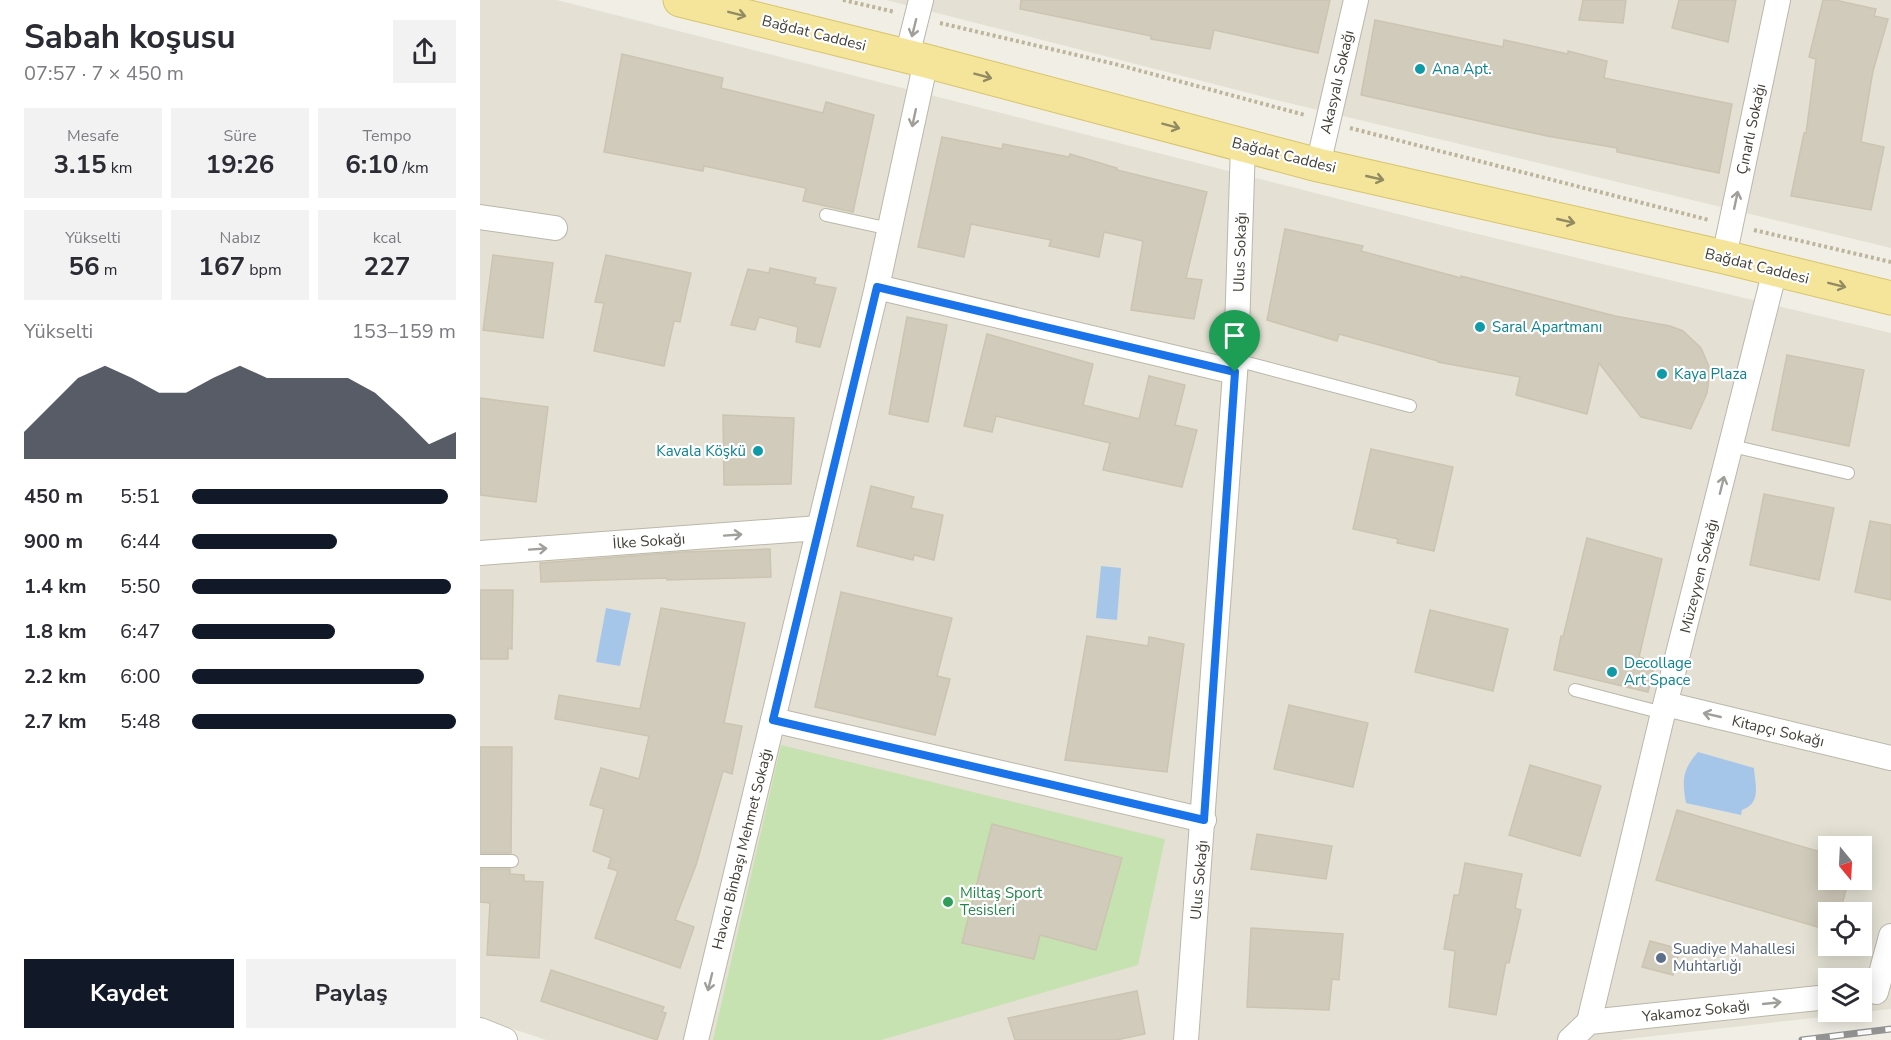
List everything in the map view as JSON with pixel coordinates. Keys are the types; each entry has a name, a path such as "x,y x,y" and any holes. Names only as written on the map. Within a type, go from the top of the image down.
{"main road":[{"name":"Bağdat Caddesi","path":"680,0 916,59 1318,165 1724,257 1891,298"}],"street":[{"name":"Akasyalı Sokağı","path":"1318,165 1356,0"},
{"name":"Çınarlı Sokağı","path":"1724,257 1778,0"},
{"name":"Havacı Binbaşı Mehmet Sokağı","path":"696,1040 890,229 916,59 919,9"},
{"name":"Ulus Sokağı","path":"1186,1040 1236,366 1244,146"},
{"path":"480,217 555,228"},
{"name":"Müzeyyen Sokağı","path":"1589,1022 1775,270"},
{"path":"877,287 1236,366"},
{"name":"İlke Sokağı","path":"480,554 819,528"},
{"name":"Kitapçı Sokağı","path":"1665,709 1891,758"},
{"path":"773,720 1204,820"},
{"path":"1876,992 1891,936"},
{"name":"Yakamoz Sokağı","path":"1589,1022 1818,998"},
{"path":"1570,1040 1589,1022"},
{"path":"480,1030 505,1040"}],"lane":[{"path":"826,215 890,229"},
{"path":"1236,366 1410,406"},
{"path":"1732,446 1848,473"},
{"path":"1575,690 1665,709"},
{"path":"480,861 512,861"}],"path":[{"path":"843,0 919,9 1328,122 1673,212 1891,262"}],"shaded area":[{"path":"480,0 557,0 1461,230 1891,333 1891,1009 1872,1011 1872,968 1818,968 1818,1017 1619,1040 546,1040 480,1018"},
{"path":"886,0 1891,0 1891,248 1264,97"}],"green space":[{"name":"Miltaş Sport Tesisleri","path":"781,745 1165,839 1138,965 881,1040 713,1040"}],"water":[{"path":"1101,566 1121,568 1117,620 1096,618"},
{"path":"606,608 631,613 620,666 596,662"},
{"path":"1698,752 1754,768 1755,798 1748,807 1742,810 1741,815 1686,803 1684,776"}],"building":[{"path":"1021,0 1330,0 1318,53 1214,30 1210,49 1151,39 1151,36 1020,9"},
{"path":"1583,0 1626,0 1623,23 1579,20"},
{"path":"1679,0 1736,0 1728,42 1672,28"},
{"path":"1823,0 1835,0 1876,9 1874,16 1888,19 1873,71 1861,142 1884,147 1871,210 1791,196 1804,133 1806,133 1816,59 1809,57"},
{"path":"1375,20 1503,47 1504,40 1568,54 1568,51 1607,61 1604,78 1732,104 1719,173 1617,152 1617,148 1547,136 1361,95"},
{"path":"622,54 723,78 721,88 823,113 826,102 874,115 853,212 803,201 806,188 704,166 703,171 604,152"},
{"path":"942,137 1002,149 1003,144 1069,157 1070,154 1117,168 1117,170 1207,192 1186,278 1202,280 1194,319 1131,310 1143,241 1104,232 1099,257 1049,246 1051,240 971,224 964,257 918,247"},
{"path":"1285,229 1363,246 1361,251 1461,278 1461,276 1683,331 1701,348 1710,369 1707,393 1691,429 1641,417 1599,363 1587,414 1516,395 1520,377 1438,362 1339,334 1337,341 1267,320"},
{"path":"493,255 553,263 543,338 483,330"},
{"path":"606,255 691,273 680,322 674,321 664,366 594,351 604,303 595,302"},
{"path":"770,268 816,278 814,284 836,288 820,347 796,342 798,327 759,317 755,330 731,325 748,269 769,273"},
{"path":"907,317 947,325 928,422 889,414"},
{"path":"987,334 1093,364 1083,405 1139,419 1149,376 1185,385 1175,425 1197,430 1182,487 1103,470 1110,443 996,416 992,432 964,426"},
{"path":"1787,355 1864,370 1849,446 1772,430"},
{"path":"480,398 548,407 536,502 480,495"},
{"name":"Kavala Köşkü","path":"723,415 794,418 791,484 724,485"},
{"path":"1371,449 1453,467 1434,551 1397,543 1398,539 1353,529"},
{"path":"871,486 914,497 911,508 943,515 934,560 914,555 913,560 857,546"},
{"path":"1764,494 1834,508 1819,580 1750,565"},
{"path":"1870,521 1891,525 1891,600 1855,592"},
{"path":"1587,538 1662,559 1639,657 1655,662 1648,692 1554,670"},
{"path":"770,549 771,577 541,582 540,563 682,552"},
{"path":"480,590 513,590 512,649 508,648 508,659 480,659"},
{"path":"841,592 952,618 937,676 950,679 935,735 815,707"},
{"path":"661,608 745,623 724,723 742,726 732,774 723,771 696,865 675,920 694,927 680,968 595,938 618,871 608,868 611,858 593,851 604,809 590,805 601,768 639,779 649,736 555,719 559,695 640,709"},
{"path":"1430,610 1508,629 1493,691 1415,672"},
{"path":"1087,636 1148,646 1149,637 1184,644 1167,772 1065,760"},
{"path":"1289,705 1368,723 1353,787 1274,769"},
{"path":"480,747 512,747 511,853 480,853"},
{"path":"1530,765 1601,786 1580,856 1509,835"},
{"path":"1677,810 1818,851 1818,890 1846,890 1843,902 1818,902 1818,927 1656,880"},
{"path":"992,824 1122,858 1096,950 1040,935 1034,959 962,943"},
{"path":"1257,834 1332,846 1326,879 1251,869"},
{"path":"1465,863 1522,874 1515,908 1521,910 1509,963 1506,962 1496,1015 1449,1007 1455,951 1444,949 1454,895 1459,895"},
{"path":"480,869 510,869 510,874 524,875 524,881 543,882 539,958 487,955 490,903 480,902"},
{"path":"1251,928 1343,934 1339,980 1332,979 1329,1010 1247,1007"},
{"name":"Suadiye Mahallesi Muhtarlığı","path":"1650,941 1680,949 1673,975 1642,967"},
{"path":"551,970 664,1007 662,1012 666,1013 657,1040 541,1001"},
{"path":"1137,991 1145,1034 1116,1040 1015,1040 1008,1018"}],"railway":[{"path":"1802,1040 1891,1029"}],"place":[{"name":"Ana Apt.","path":"1420,69"},
{"name":"Saral Apartmanı","path":"1480,327"},
{"name":"Kaya Plaza","path":"1662,374"},
{"name":"Kavala Köşkü","path":"758,451"},
{"name":"Decollage Art Space","path":"1612,672"},
{"name":"Miltaş Sport Tesisleri","path":"948,902"},
{"name":"Suadiye Mahallesi Muhtarlığı","path":"1661,958"}],"route":[{"path":"877,287 1235,372 1204,820 773,720 877,287"}]}
